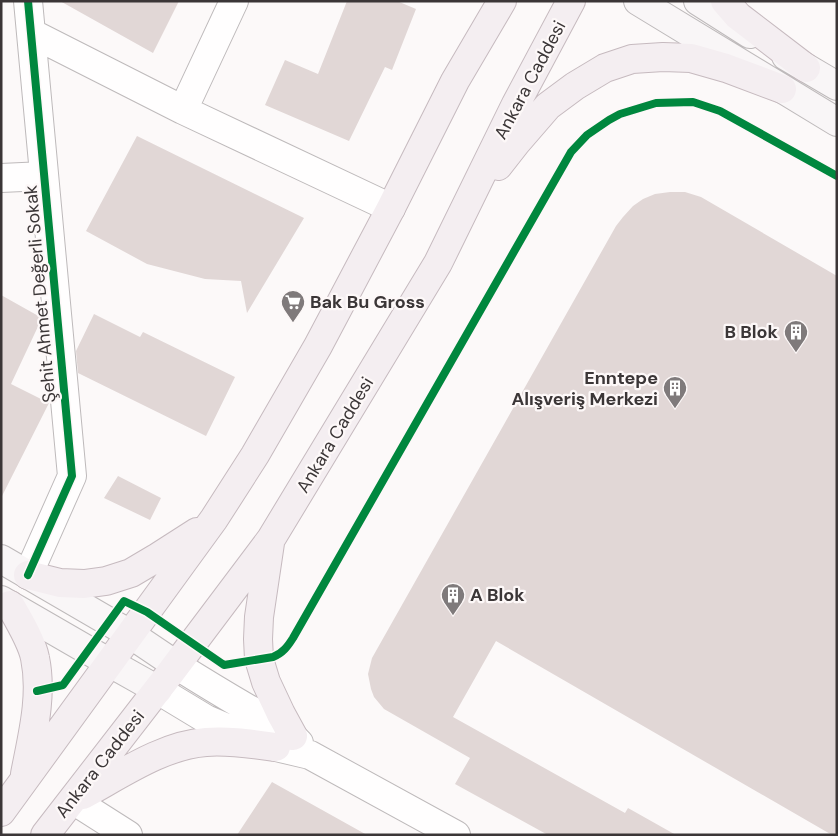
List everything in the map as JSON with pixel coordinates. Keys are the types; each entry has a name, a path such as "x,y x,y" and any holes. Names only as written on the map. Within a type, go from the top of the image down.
{"main road":[{"path":"1,812 214,519 255,455 318,346 455,81 502,1"},
{"name":"Ankara Caddesi","path":"46,835 271,539 438,263 516,104 571,1"},
{"path":"638,1 837,122"},
{"path":"698,1 837,86"},
{"path":"725,1 738,16 806,68"},
{"path":"438,263 477,194 516,143 548,106 575,86 605,68 632,59 691,58 726,68 782,89"},
{"path":"28,575 60,583 84,584 106,581 131,573 175,547 214,519"},
{"path":"73,800 144,762 189,744 224,742 293,746 266,682 259,659 258,640 263,586 271,539"},
{"path":"1,559 130,634 176,665"},
{"path":"6,602 158,690"},
{"path":"6,602 25,634 35,657 38,680 33,732 23,783"}],"street":[{"name":"Şehit Ahmet Değerli Sokak","path":"28,1 72,476 28,575"},
{"path":"183,110 234,1"},
{"path":"31,34 183,110 391,208"},
{"path":"1,178 44,176"},
{"path":"176,665 293,746 421,826 456,835"},
{"path":"158,690 206,719 248,737 293,746"},
{"path":"73,800 128,835"}],"building":[{"path":"60,1 179,1 153,53"},
{"path":"347,1 397,1 416,9 392,70 385,67 349,141 265,105 285,60 318,74"},
{"path":"137,136 304,218 247,313 241,281 205,279 147,264 86,231"},
{"name":"Enntepe Alışveriş Merkezi","path":"685,192 701,197 837,276 837,835 832,835 496,641 453,717 625,813 628,808 676,835 548,835 455,784 470,758 384,709 374,697 371,689 368,674 372,658 616,226 633,206 643,199 655,194"},
{"path":"1,295 42,318 11,384 49,403 1,498"},
{"path":"94,314 140,337 143,332 235,377 206,436 78,373 76,351"},
{"path":"118,476 161,498 150,520 104,498"},
{"path":"272,782 367,835 237,835"}],"cycle path":[{"path":"28,1 72,476 28,575"},
{"path":"37,691 63,685 124,601 147,612 224,665 273,657 285,649 571,152 587,135 609,120 620,114 656,103 693,102 720,111 837,176"}],"place":[{"name":"Bak Bu Gross","path":"293,323"},
{"name":"B Blok","path":"796,353"},
{"name":"Enntepe Alışveriş Merkezi","path":"675,409"},
{"name":"A Blok","path":"453,616"}]}
